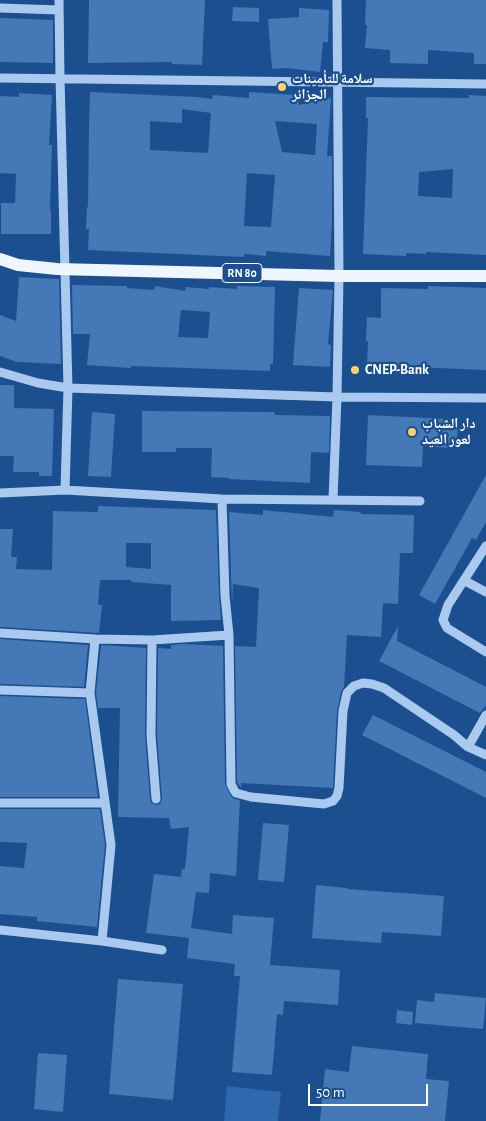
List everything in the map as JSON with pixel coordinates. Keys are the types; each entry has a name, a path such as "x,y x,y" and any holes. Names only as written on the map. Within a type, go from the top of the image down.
{"main road":[{"name":"RN 80","path":"0,260 18,265 65,269 339,276 486,276"}],"street":[{"path":"333,500 339,276 337,0"},
{"path":"0,8 59,5 68,388 65,490"},
{"path":"0,78 486,84"},
{"path":"0,372 38,383 68,388 337,398 486,398"},
{"path":"0,493 65,490 222,499 420,501"},
{"path":"222,499 225,596 229,635 231,784 236,793 242,796 324,804 333,801 337,796 339,788 343,711 348,694 354,686 363,683 384,688 454,735 468,747 486,755"},
{"path":"486,546 448,605 443,620 447,628 486,652"},
{"path":"465,581 486,592"},
{"path":"0,633 94,639 152,640 229,635"},
{"path":"94,639 90,694 111,845 102,941"},
{"path":"152,640 151,735 156,799"},
{"path":"0,690 90,694"},
{"path":"468,747 486,715"},
{"path":"0,803 105,803"},
{"path":"0,930 102,941 162,950"}],"shaded area":[{"path":"227,1086 281,1092 278,1121 224,1121"}],"building":[{"path":"89,0 205,0 202,65 172,64 172,62 88,63"},
{"path":"366,0 486,0 486,64 474,64 474,53 428,50 428,64 390,63 390,50 365,48 367,25 365,25"},
{"path":"233,7 259,8 259,22 232,21"},
{"path":"299,8 329,10 328,42 323,42 320,72 287,68 272,69 268,19 299,17"},
{"path":"0,18 53,20 53,63 0,62"},
{"path":"90,92 212,99 213,95 249,98 249,92 297,95 299,105 331,98 327,156 332,156 330,256 266,251 266,256 244,254 244,257 88,250 89,229 86,229","holes":["182,109 211,113 208,153 150,150 150,121 182,123","275,121 317,124 315,155 282,152","247,173 275,175 271,227 244,226"]},
{"path":"19,93 52,95 49,145 52,145 51,234 1,234 1,203 15,203 16,174 0,173 0,96 19,97"},
{"path":"469,95 486,96 486,255 426,252 426,254 406,253 406,256 363,254 368,118 366,118 366,97 469,98","holes":["453,169 452,198 418,196 419,172"]},
{"path":"19,277 59,279 61,364 17,362 0,356 0,315 16,321"},
{"path":"72,285 127,286 127,288 154,290 155,286 185,291 186,287 237,289 237,286 275,287 273,364 270,364 270,371 131,366 131,368 87,365 90,334 73,334","holes":["181,310 210,312 208,338 178,337"]},
{"path":"428,286 486,288 486,370 367,365 367,317 381,318 381,288 428,289"},
{"path":"299,288 333,290 328,344 331,345 330,367 293,365"},
{"path":"0,385 14,385 14,408 54,409 52,476 39,476 39,472 13,472 14,456 0,456"},
{"path":"142,411 274,412 275,415 330,416 329,453 311,452 310,483 211,477 212,448 176,448 176,452 142,452"},
{"path":"92,412 115,414 111,477 88,476"},
{"name":"دار الشباب لعور العيد","path":"368,415 449,419 459,423 456,442 448,448 423,446 422,467 366,465"},
{"path":"486,475 486,522 476,540 472,538 435,604 419,595"},
{"path":"98,506 216,510 221,620 171,621 171,585 131,582 131,580 100,580 98,605 102,605 99,633 0,627 0,529 13,529 11,557 17,557 16,569 52,570 53,511 98,512","holes":["126,543 151,543 151,569 126,567"]},
{"path":"263,510 333,517 334,510 361,512 360,514 414,515 413,553 400,553 398,604 383,603 381,637 347,635 344,687 337,711 333,788 241,783 241,788 237,782 235,646 256,647 259,588 233,584 232,605 229,512 263,515"},
{"path":"398,626 397,641 486,687 486,705 480,713 379,661"},
{"path":"0,639 88,645 84,687 0,684"},
{"path":"101,645 146,648 145,735 150,799 151,803 156,805 160,804 162,799 157,735 158,648 171,649 171,645 223,646 225,784 231,796 234,799 240,800 236,876 210,873 209,893 196,892 191,928 232,934 233,915 274,918 270,965 340,970 338,1005 284,1001 283,1015 277,1014 272,1075 232,1072 240,976 234,976 235,964 187,958 189,938 146,933 154,874 181,877 182,869 185,869 189,827 171,829 169,818 118,817 120,708 98,708 96,693"},
{"path":"0,696 85,699 98,797 0,797"},
{"path":"373,715 486,772 486,798 362,735"},
{"path":"0,809 100,809 105,845 97,927 37,921 37,917 0,914 0,866 24,868 27,843 0,842"},
{"path":"263,823 289,825 284,882 258,880"},
{"path":"316,885 444,896 441,936 382,932 381,943 312,938"},
{"path":"118,979 183,984 173,1100 109,1094"},
{"path":"435,993 486,998 483,1029 415,1023 417,1000 434,1002"},
{"path":"397,1010 413,1012 412,1025 396,1023"},
{"path":"352,1046 428,1054 426,1079 449,1081 445,1121 320,1121 325,1069 349,1072"},
{"path":"38,1053 67,1055 63,1112 34,1109"}],"place":[{"name":"سلامة للتأمينات الجزائر","path":"282,87"},
{"name":"CNEP-Bank","path":"355,370"},
{"name":"دار الشباب لعور العيد","path":"412,432"}]}
